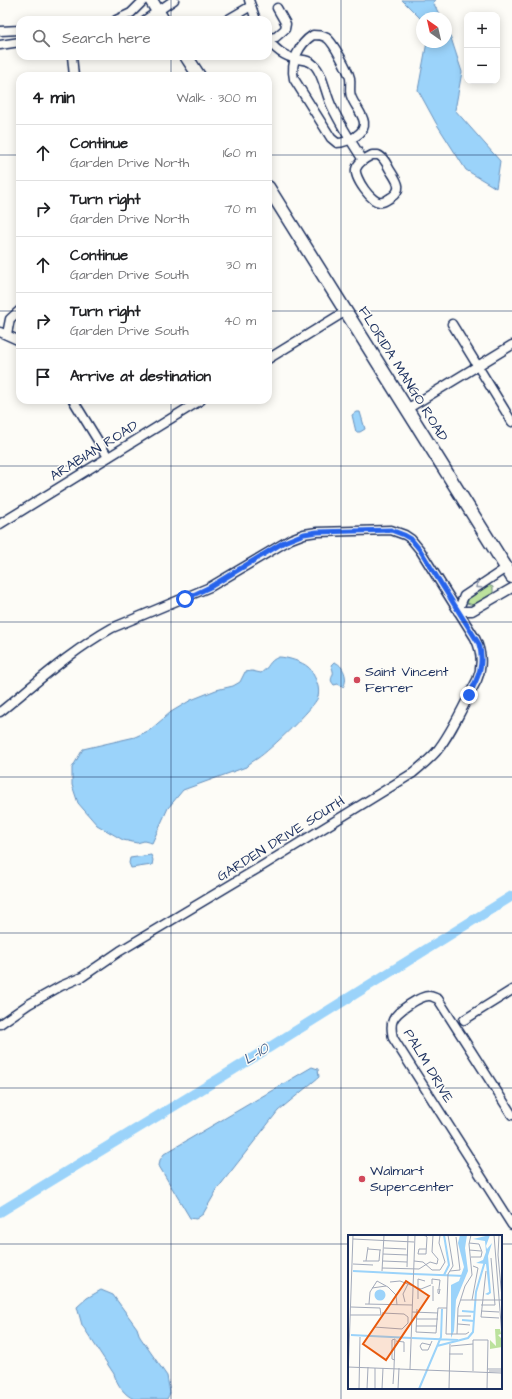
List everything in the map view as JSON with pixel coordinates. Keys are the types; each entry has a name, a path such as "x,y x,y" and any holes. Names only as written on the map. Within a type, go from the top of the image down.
{"street":[{"path":"125,16 131,13 144,0"},
{"path":"151,0 161,16 174,0"},
{"path":"232,16 250,3 255,16"},
{"path":"272,38 282,33 286,24 277,8"},
{"path":"0,31 16,30"},
{"path":"313,35 321,35 329,39 347,69 351,86 350,95 364,121 364,128 358,134 344,143 336,143 331,138 294,79 293,72 295,59 300,48 313,35"},
{"path":"0,45 16,43"},
{"path":"272,44 282,53 295,59 309,61 319,70 331,105 341,126 363,160"},
{"path":"72,60 74,72"},
{"path":"189,60 196,72"},
{"path":"372,155 378,155 383,160 398,184 398,190 394,196 382,202 376,202 371,198 357,176 356,170 358,164 363,160 372,155"},
{"name":"FLORIDA MANGO ROAD","path":"272,193 509,572"},
{"path":"272,357 346,311"},
{"path":"16,314 10,319 4,333 16,339"},
{"path":"452,324 512,422"},
{"path":"407,409 512,345"},
{"path":"75,404 108,457"},
{"name":"ARABIAN ROAD","path":"0,524 194,404"},
{"name":"GARDEN DRIVE SOUTH","path":"0,712 71,654 112,628 210,587 284,542 304,534 317,532 391,530 411,539 420,550 479,644 482,659 480,673 445,740 425,763 394,784 126,948 82,977 61,986 29,1004 0,1024"},
{"path":"509,572 464,596 458,611 472,611 512,588"},
{"path":"464,1020 512,990"},
{"name":"PALM DRIVE","path":"512,1115 438,999 430,996 420,998 398,1013 392,1020 391,1029 393,1038 512,1224"}],"green space":[{"path":"488,585 493,587 493,593 473,605 467,603 469,598"}],"water":[{"path":"402,0 436,0 433,2 438,12 416,12 416,14"},
{"path":"452,41 462,72 455,110 500,161 496,188 466,170 436,123 418,90 426,48 452,48"},
{"path":"356,412 360,412 365,429 360,432 356,432 352,415"},
{"path":"279,657 290,659 306,665 310,669 316,679 319,694 315,702 301,719 281,738 264,754 246,767 183,790 168,808 152,843 144,841 137,843 123,840 97,825 78,803 72,785 72,768 83,749 135,737 150,730 171,712 191,700 216,690 233,686 240,682 245,672 252,671 261,673 273,660"},
{"path":"334,662 340,666 344,672 345,684 343,687 338,684 334,685 331,681 333,672 331,665"},
{"path":"151,855 153,860 152,865 131,868 129,863 130,858"},
{"path":"312,1067 318,1069 319,1077 278,1111 218,1188 203,1214 196,1219 190,1218 159,1166 160,1160 164,1154"},
{"path":"101,1290 113,1295 137,1328 140,1337 167,1376 170,1393 167,1399 134,1399 127,1395 117,1382 114,1374 82,1325 77,1307 87,1298"}],"waterway":[{"name":"L-10","path":"0,1212 225,1075 512,896"}],"place":[{"name":"Saint Vincent Ferrer","path":"357,680"},
{"name":"Walmart Supercenter","path":"362,1179"}],"route":[{"path":"185,599 225,579 284,542 304,534 317,532 384,530 398,532 411,539 416,544 479,644 482,659 480,673 469,695"}]}
